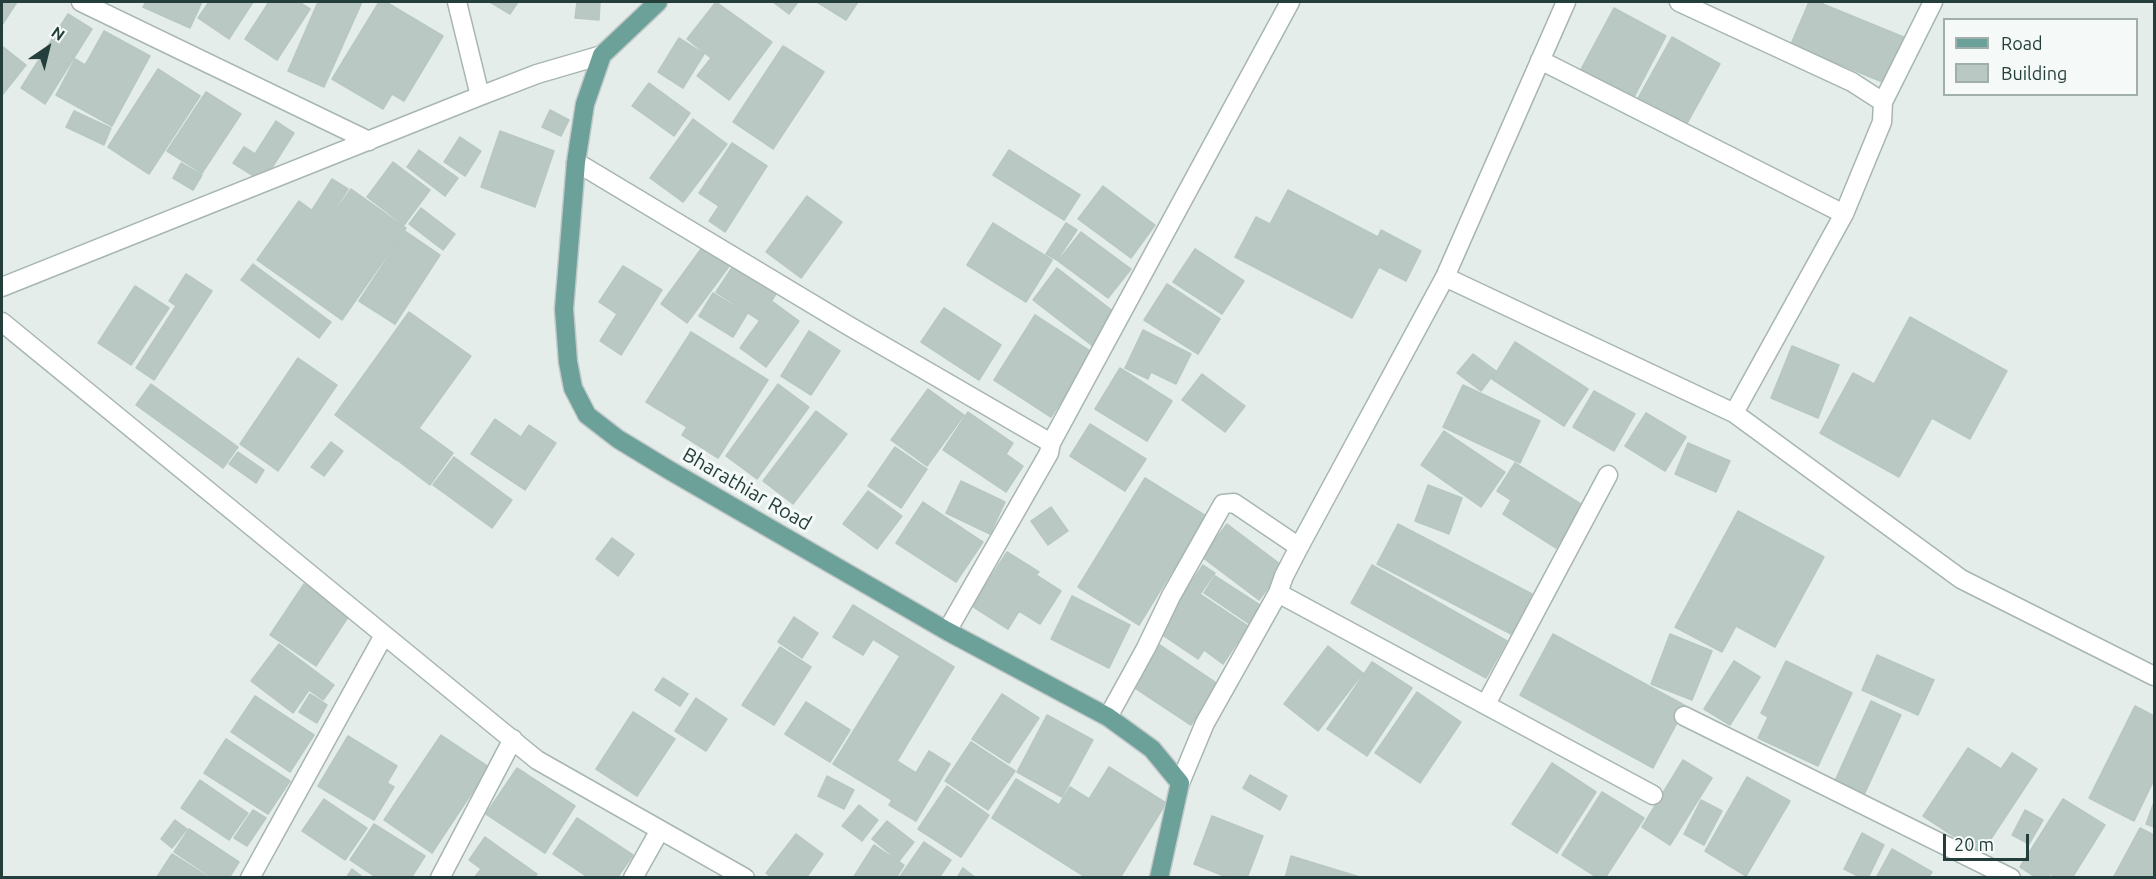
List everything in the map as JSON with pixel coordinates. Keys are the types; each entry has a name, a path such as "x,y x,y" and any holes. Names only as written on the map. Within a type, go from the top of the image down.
{"main road":[{"name":"Bharathiar Road","path":"658,2 602,55 585,104 576,162 564,309 568,363 573,388 587,415 618,439 669,470 947,631 1108,717 1152,749 1180,783"},
{"path":"1159,878 1180,783"}],"street":[{"path":"81,2 369,141"},
{"path":"457,2 480,96"},
{"path":"947,631 1049,453 1052,443 1290,2"},
{"path":"1180,783 1205,723 1278,593 1299,547 1445,277 1566,2"},
{"path":"1678,2 1852,82 1883,102"},
{"path":"1734,413 1844,214 1882,122 1883,102 1933,2"},
{"path":"2,287 480,96 537,74 602,55"},
{"path":"1540,60 1844,214"},
{"path":"576,162 849,326 1052,443"},
{"path":"1445,277 1734,413 1961,579 2154,676"},
{"path":"2,322 537,760 745,878"},
{"path":"1486,704 1608,475"},
{"path":"1108,717 1146,648 1171,596 1223,504 1234,503 1299,547"},
{"path":"1278,593 1653,795"},
{"path":"250,878 384,635"},
{"path":"1684,716 2011,878"},
{"path":"440,878 513,740"},
{"path":"633,878 660,830"}],"building":[{"path":"2,2 17,2 2,25"},
{"path":"146,2 202,2 190,28 143,7"},
{"path":"209,2 253,2 229,39 198,18"},
{"path":"269,2 299,2 310,9 277,60 245,39"},
{"path":"318,2 362,2 324,87 288,71"},
{"path":"379,2 386,2 443,36 404,101 392,94 383,109 332,79"},
{"path":"490,2 518,2 510,14"},
{"path":"577,2 600,2 599,20 575,18"},
{"path":"716,2 772,42 729,100 697,76 711,58 687,39"},
{"path":"773,2 798,2 789,14"},
{"path":"817,2 858,2 846,20"},
{"path":"1809,2 1818,2 1906,38 1887,84 1791,44"},
{"path":"1614,8 1666,36 1633,99 1580,71"},
{"path":"68,14 92,29 45,104 21,88"},
{"path":"104,31 150,56 112,126 56,95 75,59 85,65"},
{"path":"1672,37 1720,64 1685,127 1637,100"},
{"path":"679,38 704,54 683,88 658,72"},
{"path":"2,46 26,65 3,94 2,93"},
{"path":"783,46 824,72 773,149 733,122"},
{"path":"158,69 200,96 149,174 108,147"},
{"path":"649,83 690,113 674,136 632,106"},
{"path":"206,92 241,114 202,173 167,151"},
{"path":"550,110 569,120 561,136 542,127"},
{"path":"74,111 111,128 104,145 66,127"},
{"path":"693,119 727,144 683,202 650,178"},
{"path":"276,121 294,133 263,182 233,163 244,147 255,154"},
{"path":"500,131 554,151 535,207 481,187"},
{"path":"460,137 481,151 465,176 444,162"},
{"path":"732,143 767,166 725,232 709,221 719,206 699,193"},
{"path":"419,150 458,178 445,196 407,167"},
{"path":"1009,150 1080,195 1064,220 993,175"},
{"path":"393,162 430,190 404,225 367,197"},
{"path":"181,163 202,175 193,190 173,178"},
{"path":"332,179 348,189 328,220 312,210"},
{"path":"1103,186 1155,225 1131,258 1078,219"},
{"path":"351,189 406,228 342,320 257,260 299,201 328,222"},
{"path":"1288,190 1378,237 1381,230 1421,251 1406,281 1379,267 1352,318 1235,257 1256,217 1270,224"},
{"path":"807,196 842,222 801,278 766,252"},
{"path":"421,208 455,234 443,250 409,224"},
{"path":"993,223 1052,260 1026,302 967,265"},
{"path":"1066,223 1077,230 1057,260 1046,254"},
{"path":"405,231 440,255 395,324 359,301"},
{"path":"1081,232 1131,269 1108,298 1058,261"},
{"path":"706,242 733,261 687,323 661,304"},
{"path":"1195,249 1244,281 1222,314 1173,282"},
{"path":"735,263 778,291 759,320 716,292"},
{"path":"253,264 331,322 319,338 241,280"},
{"path":"623,266 662,290 621,355 600,341 617,314 599,302"},
{"path":"1057,268 1118,315 1094,347 1033,300"},
{"path":"186,274 212,291 154,380 136,368 176,306 169,301"},
{"path":"1167,284 1220,319 1198,354 1144,320"},
{"path":"135,286 169,308 131,365 98,343"},
{"path":"713,293 747,314 733,337 699,316"},
{"path":"773,302 799,321 766,367 740,348"},
{"path":"944,308 1001,345 979,380 921,342"},
{"path":"409,312 471,356 396,460 335,415"},
{"path":"1035,315 1093,353 1051,417 994,380"},
{"path":"1910,317 2007,371 1970,439 1932,418 1899,477 1820,433 1853,373 1874,384"},
{"path":"1143,330 1191,354 1176,384 1151,372 1148,379 1125,368"},
{"path":"809,331 840,351 811,395 781,376"},
{"path":"691,332 768,380 718,458 682,435 687,427 646,402"},
{"path":"1515,342 1588,389 1564,426 1492,379"},
{"path":"1792,346 1839,365 1818,418 1771,398"},
{"path":"1473,354 1496,371 1481,391 1457,373"},
{"path":"298,358 337,385 278,471 240,444"},
{"path":"1120,368 1172,401 1147,441 1095,409"},
{"path":"1202,374 1245,406 1225,432 1182,400"},
{"path":"151,384 238,447 223,468 136,405"},
{"path":"778,384 809,407 757,479 726,456"},
{"path":"1463,385 1540,421 1520,463 1443,427"},
{"path":"928,389 964,415 927,466 891,440"},
{"path":"1594,391 1635,414 1614,451 1573,427"},
{"path":"816,411 847,434 793,504 763,481"},
{"path":"968,412 1013,443 1006,454 1023,466 1006,492 943,450"},
{"path":"1646,413 1686,437 1665,471 1625,446"},
{"path":"495,419 521,437 529,425 556,443 525,490 471,454"},
{"path":"1090,424 1146,459 1125,491 1070,456"},
{"path":"420,429 453,453 430,485 397,460"},
{"path":"1444,431 1505,472 1481,507 1421,465"},
{"path":"331,442 343,451 324,476 311,467"},
{"path":"1688,443 1730,461 1716,492 1675,474"},
{"path":"895,447 927,469 901,508 868,486"},
{"path":"238,452 264,470 256,483 229,464"},
{"path":"454,457 512,500 492,528 433,485"},
{"path":"1515,463 1584,506 1556,548 1503,514 1511,500 1497,491"},
{"path":"1145,478 1206,516 1139,625 1078,587"},
{"path":"961,481 1005,502 990,534 946,513"},
{"path":"1428,485 1462,498 1449,534 1415,521"},
{"path":"868,491 902,516 877,549 843,524"},
{"path":"923,502 983,542 956,582 896,543"},
{"path":"1051,507 1068,531 1048,545 1031,521"},
{"path":"1738,511 1824,557 1775,647 1736,626 1722,652 1675,627"},
{"path":"1227,524 1284,567 1259,600 1202,557"},
{"path":"1398,524 1532,594 1511,634 1377,564"},
{"path":"612,538 634,554 618,576 596,559"},
{"path":"1007,552 1039,572 1036,575 1061,591 1040,624 1019,611 1008,629 972,606"},
{"path":"1203,565 1215,573 1200,594 1248,626 1223,664 1204,650 1198,659 1158,632"},
{"path":"1372,565 1507,641 1486,678 1351,603"},
{"path":"1215,576 1263,607 1251,625 1204,593"},
{"path":"304,584 350,614 316,666 270,635"},
{"path":"1072,596 1130,625 1109,668 1051,639"},
{"path":"853,605 954,667 897,761 916,773 929,751 950,764 916,821 889,805 892,800 833,764 900,656 873,639 863,655 833,637"},
{"path":"794,617 818,633 802,658 778,642"},
{"path":"1553,634 1686,706 1653,768 1520,695"},
{"path":"1670,634 1712,651 1692,700 1651,684"},
{"path":"1157,643 1218,684 1191,725 1129,684"},
{"path":"279,644 334,685 323,700 309,690 293,713 251,681"},
{"path":"1328,646 1363,673 1318,731 1284,704"},
{"path":"780,647 811,667 774,725 742,705"},
{"path":"1877,655 1934,680 1918,715 1862,690"},
{"path":"1734,661 1760,677 1730,725 1704,709"},
{"path":"1786,661 1852,693 1818,766 1758,738 1768,717 1761,713"},
{"path":"1372,662 1412,688 1367,756 1327,729"},
{"path":"663,678 688,694 680,706 655,690"},
{"path":"1417,692 1461,722 1420,783 1375,753"},
{"path":"310,694 327,705 317,723 299,712"},
{"path":"1002,694 1039,718 1009,763 972,739"},
{"path":"255,696 314,735 290,772 231,732"},
{"path":"696,698 727,719 706,751 675,731"},
{"path":"1871,701 1901,715 1863,797 1834,783"},
{"path":"806,702 850,730 830,762 785,734"},
{"path":"2135,706 2154,716 2154,780 2134,821 2089,798"},
{"path":"633,712 675,739 637,796 596,769"},
{"path":"1047,715 1093,740 1062,797 1017,772"},
{"path":"441,735 489,767 432,853 384,820"},
{"path":"348,736 397,766 387,783 394,787 374,820 318,786"},
{"path":"226,739 290,781 268,814 204,773"},
{"path":"971,742 1015,771 988,810 945,781"},
{"path":"1968,748 2001,769 2012,753 2037,769 1981,854 1923,816"},
{"path":"1683,760 1712,778 1670,845 1642,827"},
{"path":"1552,763 1596,792 1557,853 1512,824"},
{"path":"1109,767 1166,803 1120,878 1087,878 992,818 1016,779 1059,805 1070,787 1089,799"},
{"path":"517,768 575,806 545,853 486,814"},
{"path":"1250,775 1287,796 1280,810 1243,788"},
{"path":"827,776 854,790 844,809 818,796"},
{"path":"1747,777 1790,801 1746,876 1705,851"},
{"path":"200,780 248,813 229,840 181,808"},
{"path":"947,786 989,815 961,857 918,829"},
{"path":"1602,792 1644,818 1605,878 1598,878 1562,855"},
{"path":"324,799 367,828 345,860 302,831"},
{"path":"2063,799 2105,825 2072,878 2056,878 2050,874 2048,878 2037,878 2020,867"},
{"path":"1701,800 1722,811 1704,845 1684,834"},
{"path":"2154,802 2154,827 2146,824"},
{"path":"859,805 878,820 862,841 842,826"},
{"path":"253,810 266,818 247,846 234,838"},
{"path":"2025,810 2043,820 2029,844 2012,835"},
{"path":"1212,816 1263,836 1247,878 1229,878 1194,864"},
{"path":"577,818 633,855 617,878 589,878 553,854"},
{"path":"175,820 187,829 172,848 161,839"},
{"path":"887,821 914,842 899,861 872,839"},
{"path":"374,824 425,856 411,878 377,878 350,860"},
{"path":"2140,828 2154,835 2154,878 2113,878"},
{"path":"189,829 239,862 229,878 213,878 174,852"},
{"path":"1862,833 1884,845 1868,878 1862,878 1844,869"},
{"path":"796,834 823,854 806,878 772,878 766,873"},
{"path":"485,837 537,874 534,878 474,878 481,869 469,860"},
{"path":"924,842 951,860 939,878 899,878"},
{"path":"874,845 904,865 896,878 853,878"},
{"path":"1892,849 1932,872 1928,878 1876,878"},
{"path":"172,854 210,878 157,877"},
{"path":"1291,856 1363,878 1285,878"},
{"path":"963,868 976,878 957,878"},
{"path":"352,869 364,878 346,878"}]}
